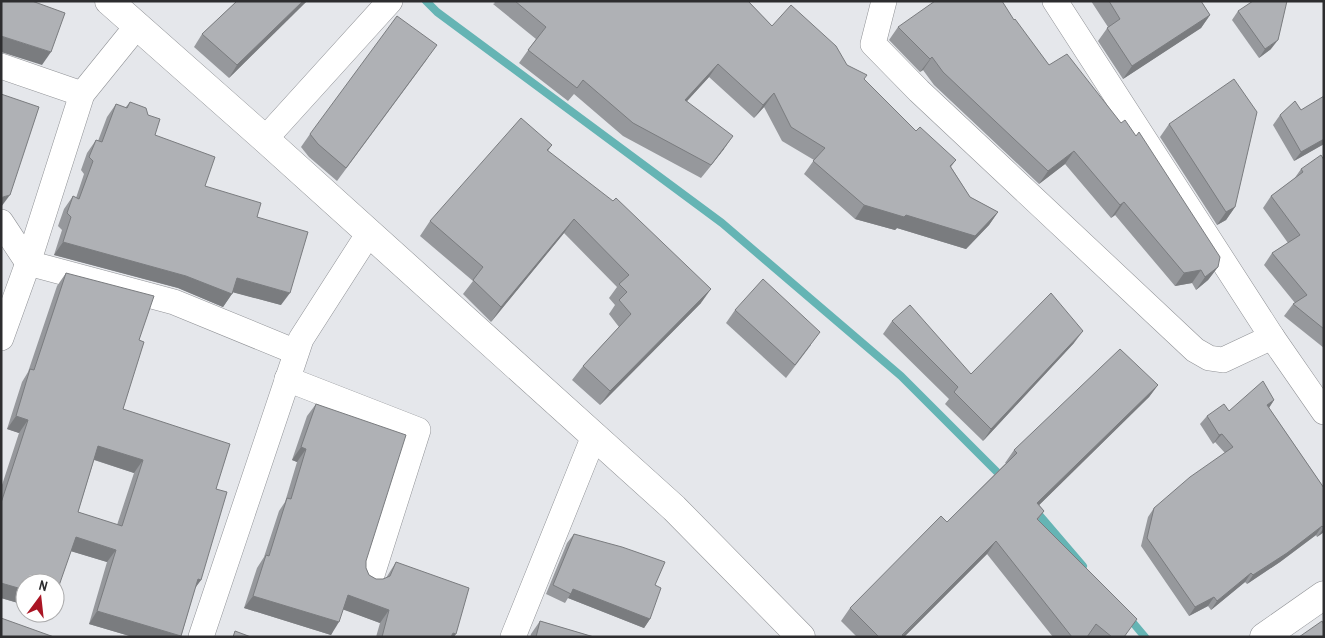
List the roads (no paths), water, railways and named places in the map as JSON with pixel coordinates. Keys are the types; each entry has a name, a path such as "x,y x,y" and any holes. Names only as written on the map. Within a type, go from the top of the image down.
{"street":[{"path":"109,1 674,508 801,637"},
{"path":"884,1 873,44 919,91 1195,350 1209,358 1223,360 1272,337"},
{"path":"1054,1 1272,337 1324,412"},
{"path":"265,139 387,5"},
{"path":"1,338 28,263 82,94 137,26"},
{"path":"1,66 82,94"},
{"path":"1,222 28,263 174,302 296,352"},
{"path":"201,637 301,339 369,233"},
{"path":"288,378 418,430 371,578"},
{"path":"513,637 594,436"},
{"path":"1264,637 1324,595"}],"waterway":[{"path":"426,1 437,12 722,223 901,376 1004,479"},
{"path":"1035,510 1083,566"},
{"path":"1129,618 1145,637"}]}
